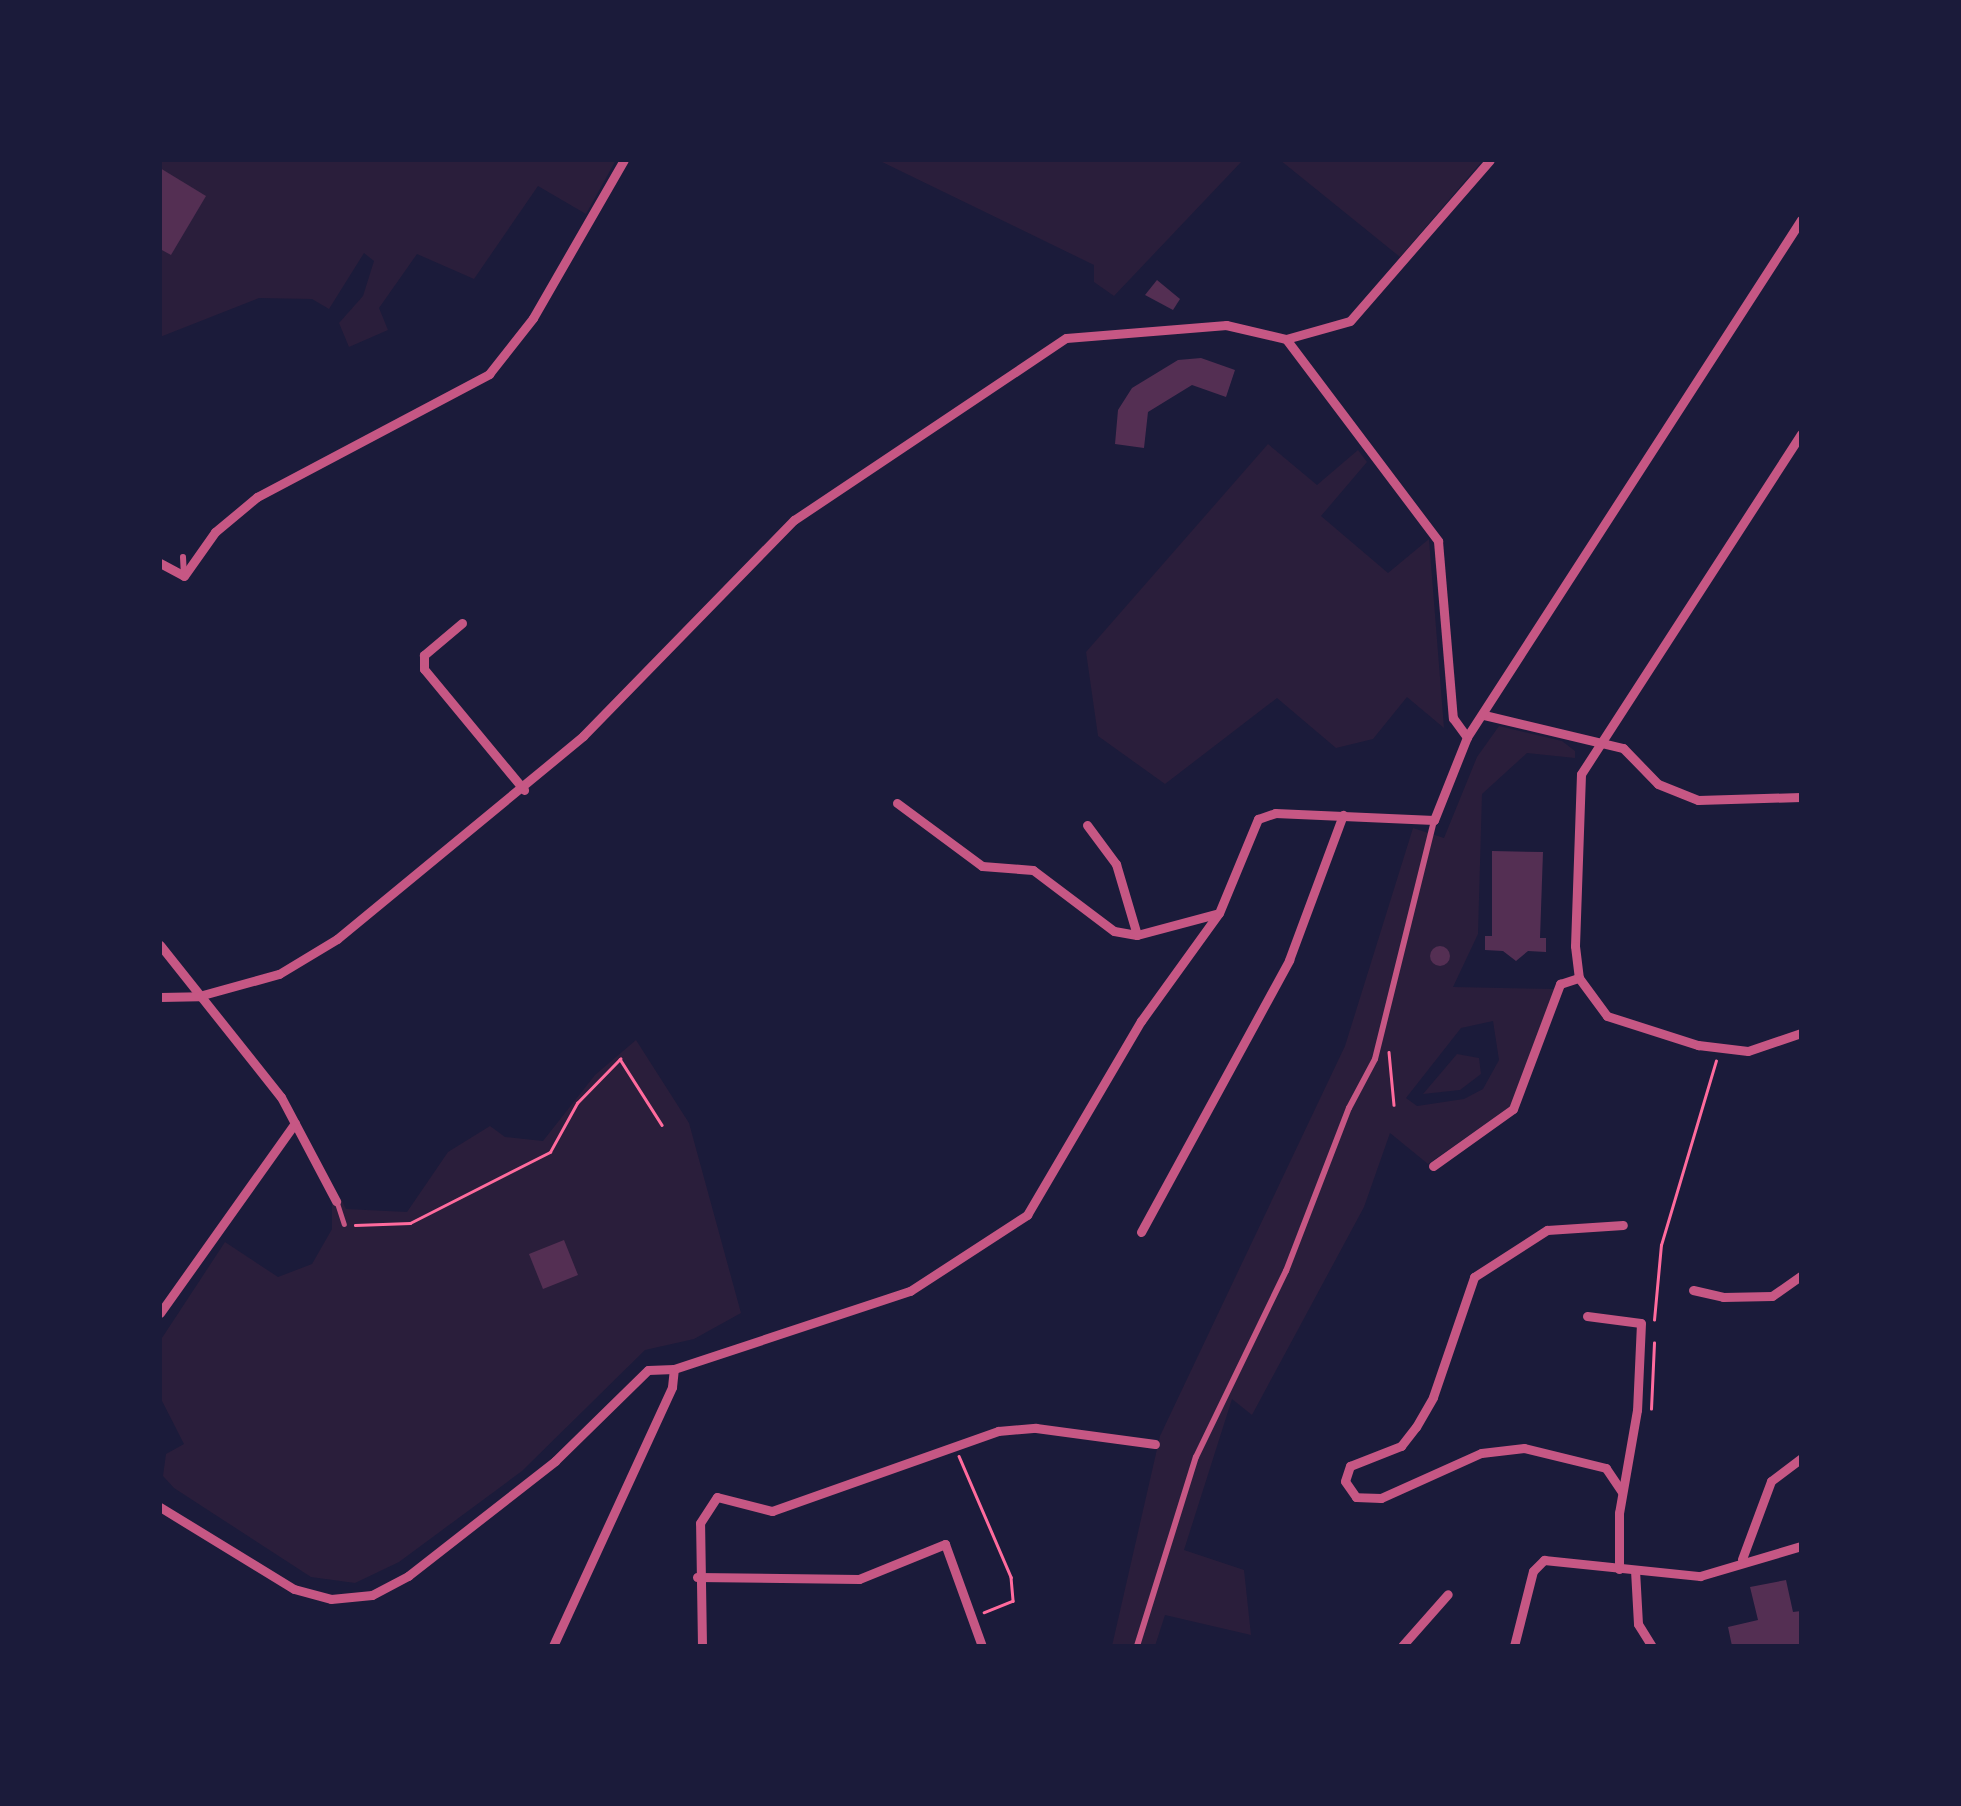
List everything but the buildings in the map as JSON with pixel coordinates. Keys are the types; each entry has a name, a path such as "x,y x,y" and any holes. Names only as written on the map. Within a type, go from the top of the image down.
{"street":[{"path":"184,576 215,532 256,496 489,374 533,318 624,160"},
{"path":"160,997 199,996 279,974 336,939 524,790 810,509 1066,338 1147,327 1226,325 1286,338 1350,322 1490,160"},
{"path":"1137,1646 1196,1457 1286,1270 1381,1042 1434,820 1466,737 1484,715 1801,220"},
{"path":"1286,338 1438,541 1453,718 1466,737"},
{"path":"1801,434 1744,530 1595,745 1578,788 1579,978 1599,1012 1698,1045 1748,1051 1801,1033"},
{"path":"183,557 184,576"},
{"path":"160,563 184,576"},
{"path":"462,623 424,655 424,670 524,790"},
{"path":"1484,715 1595,745 1623,748 1658,784 1698,800 1801,796"},
{"path":"897,803 982,866 1033,870 1114,931 1137,935 1219,913"},
{"path":"160,1507 294,1589 331,1599 372,1595 408,1576 555,1460 648,1370 674,1369 910,1291 1027,1215 1141,1022 1219,913 1258,820 1275,813 1434,820"},
{"path":"1141,1232 1290,960 1343,815"},
{"path":"1088,824 1116,864 1137,935"},
{"path":"160,944 295,1123 336,1201"},
{"path":"1434,1166 1513,1109 1560,984 1579,978"},
{"path":"160,1313 295,1123"},
{"path":"1622,1225 1547,1230 1474,1277 1434,1397 1416,1427 1401,1446 1350,1466 1345,1481 1356,1497 1381,1498 1480,1453 1524,1448 1606,1468 1622,1492"},
{"path":"1693,1290 1723,1298 1772,1296 1801,1276"},
{"path":"1587,1316 1641,1323 1637,1410 1622,1492 1619,1569"},
{"path":"554,1646 672,1386 674,1369"},
{"path":"703,1646 696,1577 701,1517 710,1500 730,1496 772,1510 955,1446 1026,1428 1154,1444"},
{"path":"1742,1559 1771,1481 1801,1458"},
{"path":"696,1577 859,1578 945,1544 982,1646"},
{"path":"1516,1641 1539,1562 1700,1576 1742,1559 1801,1546"},
{"path":"1635,1570 1638,1624 1652,1646"},
{"path":"1402,1646 1448,1594"}],"lane":[{"path":"336,1201 344,1224"}],"path":[{"path":"1381,1042 1392,1061 1394,1106"},
{"path":"353,1225 410,1223 550,1152 576,1103 620,1060 662,1125"},
{"path":"1654,1321 1662,1245 1715,1064"},
{"path":"1648,1424 1654,1339"},
{"path":"955,1446 1011,1576 1013,1601 973,1618"}],"shaded area":[{"path":"160,160 616,160 586,214 538,186 474,279 417,254 379,308 388,330 349,347 339,323 363,296 374,261 364,253 329,309 312,299 259,298 160,337"},
{"path":"878,160 1243,160 1114,296 1094,282 1094,265"},
{"path":"1280,160 1483,160 1400,257"},
{"path":"1268,444 1317,485 1358,450 1367,462 1321,516 1388,573 1429,539 1444,728 1407,697 1373,739 1336,748 1277,698 1165,784 1098,736 1086,652"},
{"path":"1499,726 1562,741 1575,751 1575,758 1527,753 1482,794 1478,934 1453,987 1555,989 1511,1106 1428,1164 1390,1133 1364,1207 1252,1415 1232,1399 1184,1550 1244,1570 1251,1635 1165,1615 1155,1646 1112,1646 1160,1436 1345,1046 1413,828 1444,838 1477,757","holes":["1493,1021 1499,1060 1483,1089 1464,1099 1417,1106 1406,1098 1461,1028"]},
{"path":"636,1040 689,1123 741,1313 694,1339 645,1350 522,1471 399,1562 355,1583 311,1577 174,1488 163,1476 166,1454 184,1444 160,1397 160,1341 225,1242 278,1277 312,1264 332,1229 332,1204 341,1199 346,1209 407,1212 448,1152 490,1126 505,1137 543,1141 595,1075"},
{"path":"1457,1054 1479,1058 1481,1074 1460,1090 1423,1094"}]}
